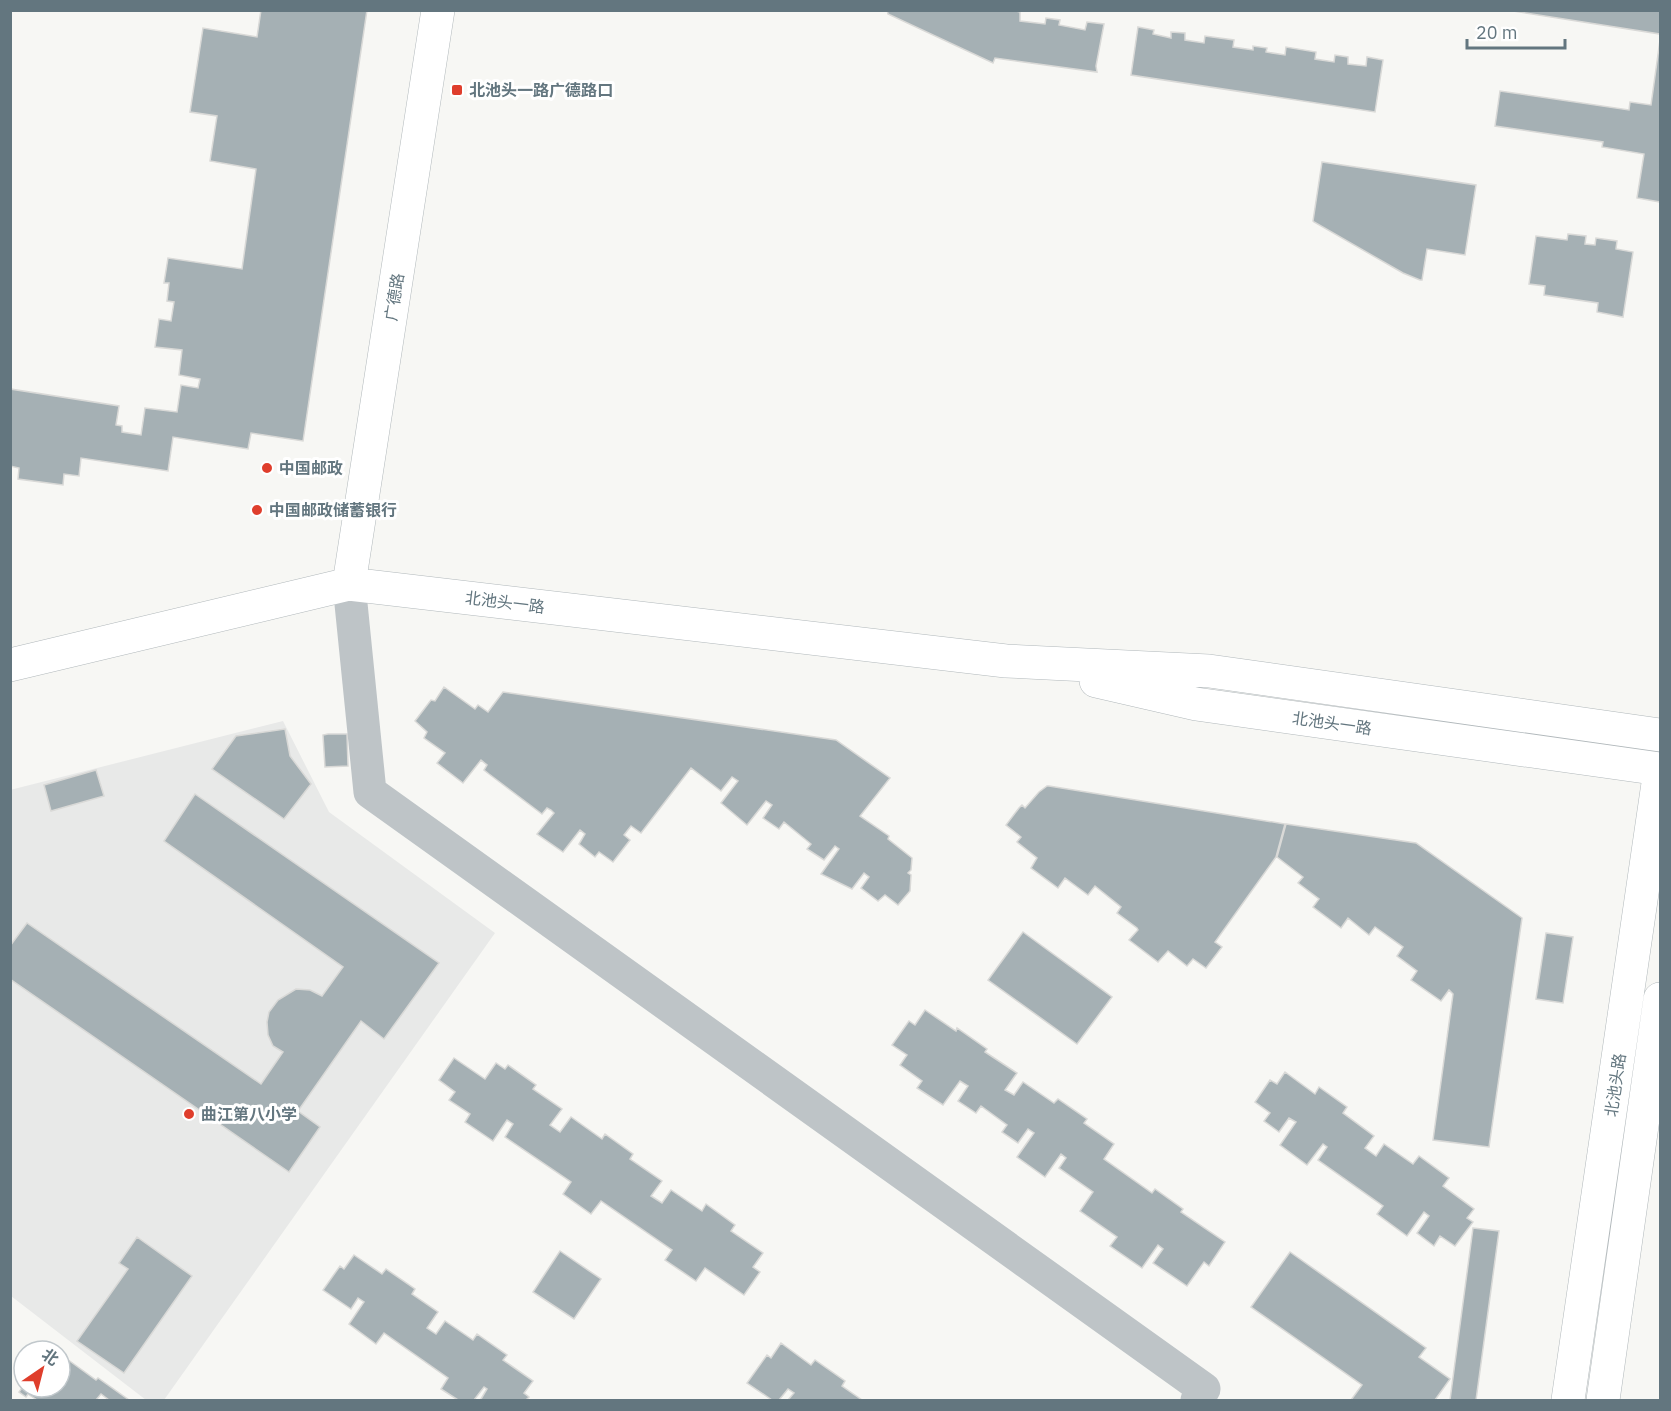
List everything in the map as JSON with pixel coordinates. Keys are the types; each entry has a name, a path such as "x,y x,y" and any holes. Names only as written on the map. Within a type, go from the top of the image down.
{"street":[{"name":"广德路","path":"349,584 438,10"},
{"name":"北池头一路","path":"10,664 349,584 1006,661 1209,671 1660,735"},
{"path":"349,584 370,792 1204,1389 1197,1401"},
{"name":"北池头一路","path":"1006,661 1196,704 1660,770"},
{"name":"北池头路","path":"1568,1401 1660,770"},
{"name":"北池头路","path":"1603,1401 1660,999"}],"shaded area":[{"name":"曲江第八小学","path":"283,721 329,812 495,933 164,1400 146,1400 72,1343 72,1339 67,1339 11,1296 10,790"}],"building":[{"path":"261,10 367,10 303,441 251,433 248,449 173,437 168,471 81,458 79,476 64,474 63,485 18,479 19,468 10,466 10,389 119,406 116,425 122,426 122,432 141,435 145,408 177,412 181,385 198,388 200,379 179,375 182,350 155,347 159,319 171,321 174,302 167,301 169,283 164,283 168,258 242,269 256,169 210,161 217,116 190,112 203,28 257,37"},
{"path":"887,10 1012,10 1020,12 1020,21 1045,24 1046,18 1060,20 1059,25 1085,30 1087,22 1104,24 1096,66 1097,72 995,58 993,63 888,14"},
{"path":"1507,10 1660,10 1660,34"},
{"path":"1138,27 1154,30 1153,34 1171,38 1171,32 1185,33 1185,40 1204,43 1205,36 1234,40 1233,47 1253,50 1253,46 1267,48 1266,52 1285,55 1286,47 1316,52 1315,59 1334,62 1335,55 1348,57 1348,64 1366,66 1367,57 1383,60 1375,112 1131,75"},
{"path":"1660,40 1660,202 1637,198 1644,154 1602,147 1603,142 1495,126 1500,91 1629,110 1630,102 1651,105"},
{"path":"1322,162 1476,185 1465,255 1427,249 1422,280 1420,280 1403,273 1314,222"},
{"path":"1568,234 1586,236 1585,244 1595,245 1596,238 1617,241 1616,249 1633,252 1623,317 1597,312 1598,303 1544,295 1545,286 1529,284 1536,236 1567,240"},
{"path":"444,687 475,709 478,705 488,712 503,692 836,740 890,778 860,816 889,836 888,839 912,858 911,870 908,873 911,875 910,891 898,905 885,895 878,901 861,888 869,877 864,873 852,889 821,874 839,849 835,846 824,860 807,849 811,844 784,822 779,829 763,818 772,805 766,801 747,825 721,803 738,781 732,777 721,791 691,768 641,833 631,826 624,835 630,840 613,862 599,852 595,857 579,844 585,834 580,830 563,852 537,834 554,813 547,808 542,814 484,770 487,765 481,760 463,783 437,763 445,753 424,738 427,732 415,721 431,700 435,701"},
{"path":"285,729 290,756 311,784 284,819 212,769 236,736"},
{"path":"347,734 348,766 325,767 323,735"},
{"path":"96,770 104,796 51,811 44,785"},
{"path":"1047,786 1285,824 1276,857 1215,942 1222,947 1206,968 1193,959 1187,966 1168,951 1158,962 1129,940 1138,930 1137,928 1117,913 1121,907 1095,886 1088,895 1065,878 1058,888 1031,868 1037,858 1017,842 1021,837 1006,825 1022,805 1025,808"},
{"path":"195,794 439,963 384,1039 361,1021 298,1111 320,1127 289,1172 10,979 10,946 27,923 261,1084 283,1052 273,1046 268,1035 269,1012 278,1000 296,989 310,990 322,996 343,967 164,841"},
{"path":"1286,824 1416,843 1522,918 1489,1147 1433,1140 1453,994 1449,990 1441,1001 1411,980 1417,971 1397,956 1403,947 1375,927 1369,935 1348,918 1341,928 1313,907 1319,899 1298,883 1303,877 1277,857"},
{"path":"1023,932 1112,997 1077,1044 988,980"},
{"path":"1546,933 1573,937 1563,1003 1536,999"},
{"path":"925,1010 956,1031 957,1028 987,1049 985,1052 1017,1073 1005,1090 1014,1095 1023,1082 1054,1103 1058,1099 1087,1119 1084,1123 1114,1144 1104,1159 1152,1193 1155,1189 1183,1209 1181,1212 1225,1242 1209,1266 1204,1262 1187,1286 1153,1263 1163,1249 1158,1245 1142,1268 1110,1246 1117,1237 1080,1211 1093,1192 1059,1168 1066,1158 1061,1154 1045,1177 1017,1157 1034,1133 1028,1129 1018,1143 1002,1132 1007,1125 981,1106 976,1113 958,1101 968,1086 960,1081 943,1105 917,1088 922,1081 900,1065 907,1055 892,1045 909,1021 915,1025"},
{"path":"454,1058 485,1079 496,1063 505,1069 508,1065 536,1085 533,1089 562,1109 550,1125 560,1132 571,1117 602,1139 605,1134 633,1154 630,1159 662,1181 651,1196 662,1203 671,1190 702,1211 706,1204 735,1225 731,1231 763,1253 753,1267 760,1272 744,1295 705,1268 696,1281 665,1260 672,1250 601,1201 591,1214 563,1194 571,1182 505,1137 513,1124 507,1120 493,1141 465,1122 470,1114 449,1100 455,1092 439,1080"},
{"path":"1285,1072 1315,1094 1319,1087 1347,1107 1343,1113 1374,1136 1365,1148 1376,1156 1384,1144 1413,1164 1419,1156 1449,1178 1443,1186 1474,1209 1467,1218 1473,1222 1455,1246 1440,1236 1434,1246 1417,1233 1429,1216 1424,1212 1407,1236 1377,1214 1383,1206 1318,1160 1327,1147 1323,1144 1307,1165 1280,1145 1296,1122 1289,1118 1279,1132 1264,1121 1270,1113 1255,1102 1270,1080 1277,1084"},
{"path":"1473,1228 1499,1231 1476,1400 1450,1400"},
{"path":"137,1237 192,1276 124,1373 77,1341 128,1269 119,1263"},
{"path":"560,1251 601,1279 574,1319 533,1292"},
{"path":"1290,1252 1426,1348 1419,1357 1450,1379 1435,1400 1351,1400 1362,1385 1251,1307"},
{"path":"354,1255 382,1274 386,1269 415,1289 412,1294 438,1312 427,1328 436,1334 445,1321 473,1340 477,1334 507,1355 503,1360 533,1381 524,1393 529,1397 526,1400 483,1400 481,1399 487,1389 484,1387 474,1400 458,1400 441,1389 448,1378 384,1333 376,1344 349,1324 364,1302 358,1298 351,1309 323,1290 340,1266 344,1269"},
{"path":"781,1343 811,1365 815,1360 845,1381 842,1386 862,1400 788,1400 794,1393 788,1389 779,1400 772,1400 747,1383 767,1355 771,1358"},
{"path":"72,1363 129,1400 109,1400 101,1394 96,1400 36,1399 72,1399"}],"place":[{"name":"北池头一路广德路口","path":"457,90"},
{"name":"中国邮政","path":"267,468"},
{"name":"中国邮政储蓄银行","path":"257,510"},
{"name":"曲江第八小学","path":"189,1114"}]}
